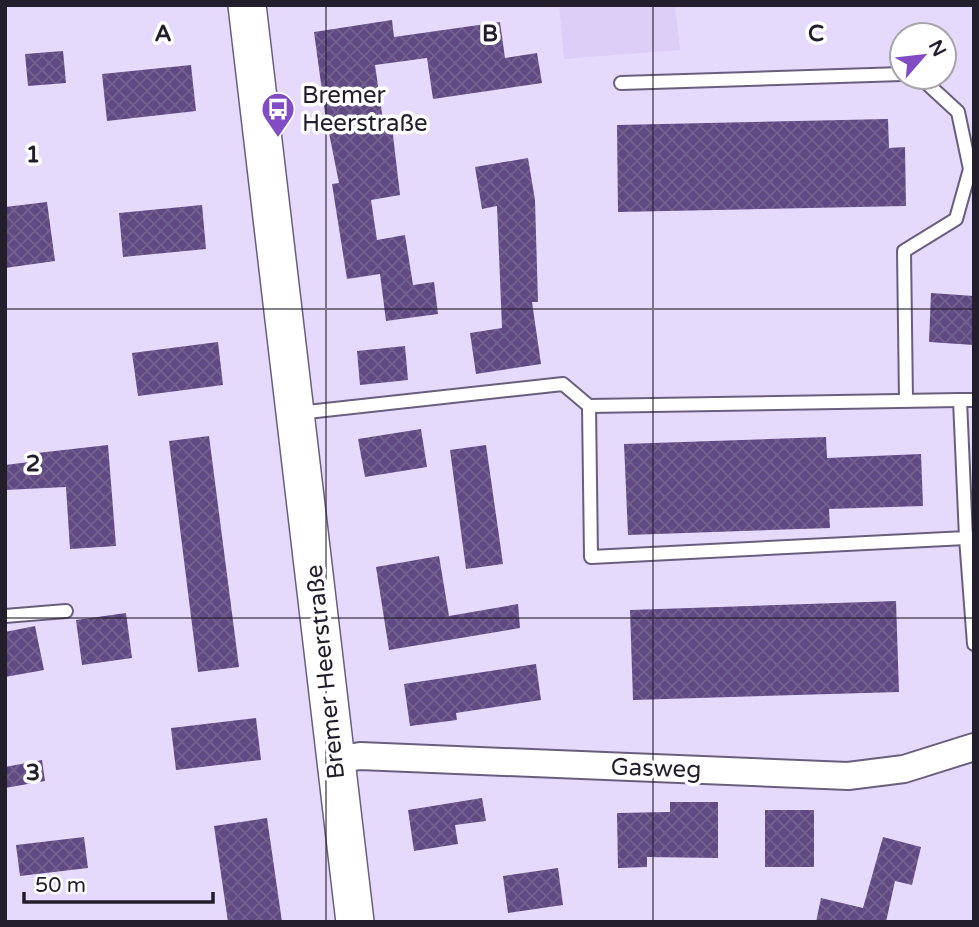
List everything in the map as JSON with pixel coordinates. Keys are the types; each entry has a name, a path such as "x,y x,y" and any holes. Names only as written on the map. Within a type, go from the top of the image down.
{"street":[{"name":"Bremer Heerstraße","path":"247,5 355,922"},
{"name":"Gasweg","path":"335,760 360,756 848,776 904,769 974,747"}],"lane":[{"path":"621,83 888,74"},
{"path":"906,400 904,251 956,219 970,169 958,111 936,91"},
{"path":"296,413 563,384 589,406 967,400 974,644"},
{"path":"589,406 591,556 970,538"},
{"path":"5,616 66,611"}],"shaded area":[{"path":"559,5 675,5 680,50 564,59"}],"building":[{"path":"392,20 394,37 500,22 505,58 537,53 542,83 433,99 427,58 375,65 383,120 391,118 400,195 371,200 377,240 405,235 413,285 434,282 438,314 386,321 380,274 347,279 332,184 339,183 325,113 314,32"},
{"path":"63,51 66,83 28,86 25,54"},
{"path":"191,65 196,111 107,121 102,74"},
{"path":"888,119 889,148 905,147 906,206 618,212 617,125"},
{"path":"528,158 535,200 538,302 532,302 541,364 476,374 470,333 502,328 497,206 482,209 475,167"},
{"path":"47,202 55,261 5,268 5,207"},
{"path":"202,205 206,249 123,257 119,213"},
{"path":"931,293 974,296 974,345 929,342"},
{"path":"218,342 223,385 138,396 132,353"},
{"path":"405,346 408,380 360,385 357,351"},
{"path":"421,429 427,467 365,477 358,439"},
{"path":"209,436 239,667 198,672 169,441"},
{"path":"826,437 827,458 921,454 923,506 829,509 830,528 628,535 624,444"},
{"path":"108,445 116,546 70,549 66,487 5,490 5,465 38,461 37,453"},
{"path":"486,445 503,564 466,569 450,450"},
{"path":"439,556 449,616 518,604 520,628 389,650 376,567"},
{"path":"896,601 899,692 633,700 630,610"},
{"path":"126,613 132,658 82,665 76,620"},
{"path":"35,626 44,670 5,677 5,632"},
{"path":"536,664 541,700 456,713 457,720 410,726 404,684"},
{"path":"256,718 261,760 176,770 171,728"},
{"path":"42,760 45,781 5,788 5,767"},
{"path":"482,798 486,821 455,825 458,844 414,851 408,810"},
{"path":"670,802 718,802 718,858 647,857 647,867 618,868 617,813 670,812"},
{"path":"765,810 814,810 814,867 765,867"},
{"path":"267,818 282,922 228,922 214,826"},
{"path":"84,837 88,868 20,876 16,845"},
{"path":"883,837 921,847 912,885 895,881 886,922 816,922 821,898 863,908"},
{"path":"558,868 563,905 508,913 503,876"}],"place":[{"name":"Bremer Heerstraße","path":"278,139"}]}
